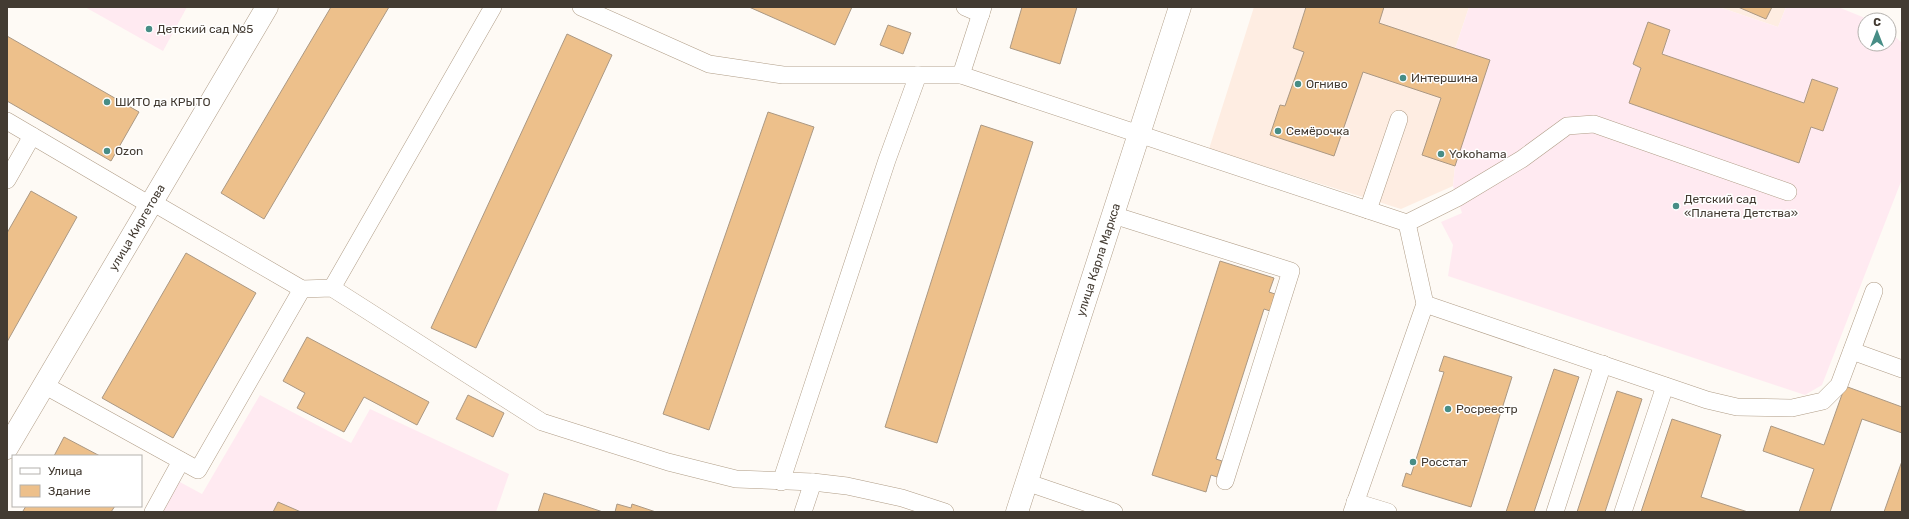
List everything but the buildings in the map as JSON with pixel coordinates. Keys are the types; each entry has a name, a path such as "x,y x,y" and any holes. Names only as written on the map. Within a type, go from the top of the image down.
{"street":[{"name":"улица Киргетова","path":"7,448 267,7"},
{"name":"улица Карла Маркса","path":"1017,512 1180,7"}],"lane":[{"path":"332,288 493,7"},
{"path":"581,7 709,64 783,75 961,75 1407,223 1457,198 1522,159 1567,126 1594,124 1788,192"},
{"path":"961,75 982,10 965,7"},
{"path":"781,482 887,160 918,75"},
{"path":"1368,210 1399,119"},
{"path":"7,121 151,204 302,288 332,288 542,422 668,462 736,480 813,482 847,486 902,498 945,512"},
{"path":"7,180 32,136"},
{"path":"1113,215 1291,271 1225,481"},
{"path":"1388,512 1353,507 1425,304 1407,223"},
{"path":"44,386 198,470 302,288"},
{"path":"1425,304 1707,400 1737,406 1792,408 1823,401 1839,386 1874,292"},
{"path":"1852,351 1902,370"},
{"path":"1555,512 1603,364"},
{"path":"1623,512 1665,386"},
{"path":"153,512 182,461"},
{"path":"803,512 813,482"},
{"path":"1026,482 1114,512"}],"shaded area":[{"name":"Дeтский сад №5","path":"85,7 187,7 163,51"},
{"path":"1254,7 1469,7 1455,49 1455,166 1453,186 1401,209 1209,149"},
{"name":"Детский сад «Планета Детства»","path":"1469,7 1719,7 1778,27 1786,7 1838,7 1857,15 1857,52 1897,52 1897,38 1902,43 1902,179 1822,385 1805,395 1448,276 1453,245 1441,222 1462,213 1453,186 1455,166 1455,49"},
{"path":"1719,7 1786,7 1778,27"},
{"path":"260,395 351,443 370,409 509,474 496,512 162,512 178,481 202,494"}],"place":[{"name":"Дeтский сад №5","path":"149,29"},
{"name":"Интершина","path":"1403,78"},
{"name":"Огниво","path":"1298,84"},
{"name":"ШИТО да КРЫТО","path":"107,102"},
{"name":"Семёрочка","path":"1278,131"},
{"name":"Ozon","path":"107,151"},
{"name":"Yokohama","path":"1441,154"},
{"name":"Детский сад «Планета Детства»","path":"1676,206"},
{"name":"Росреестр","path":"1448,409"},
{"name":"Росстат","path":"1413,462"}]}
